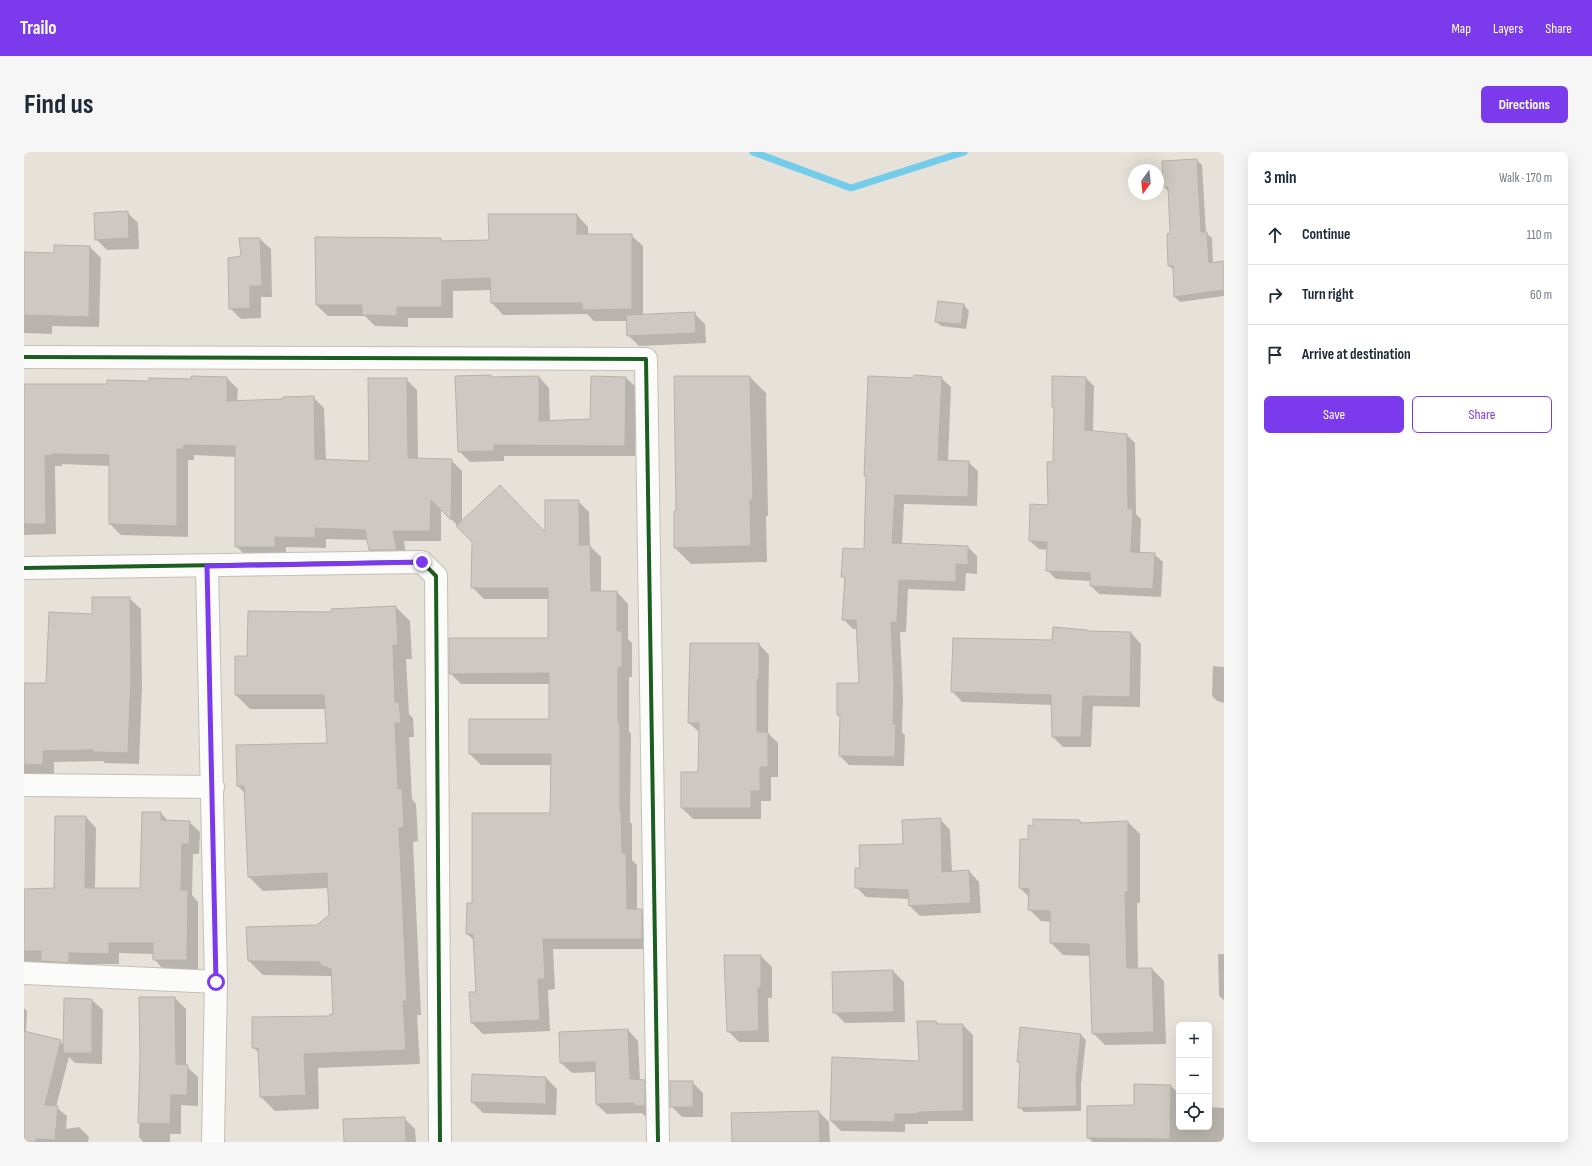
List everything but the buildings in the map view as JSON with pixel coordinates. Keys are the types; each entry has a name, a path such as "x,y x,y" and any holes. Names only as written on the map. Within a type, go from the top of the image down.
{"street":[{"path":"24,357 646,359 658,1142"},
{"path":"24,568 422,562 436,576 440,1142"},
{"path":"207,566 213,787 216,982 213,1142"},
{"path":"24,785 213,787"},
{"path":"24,974 216,982"}],"waterway":[{"path":"753,152 851,188 964,152"}],"cycle path":[{"path":"24,357 646,359 658,1142"},
{"path":"24,568 422,562 436,576 440,1142"}],"route":[{"path":"216,982 213,787 207,566 422,562"}]}
